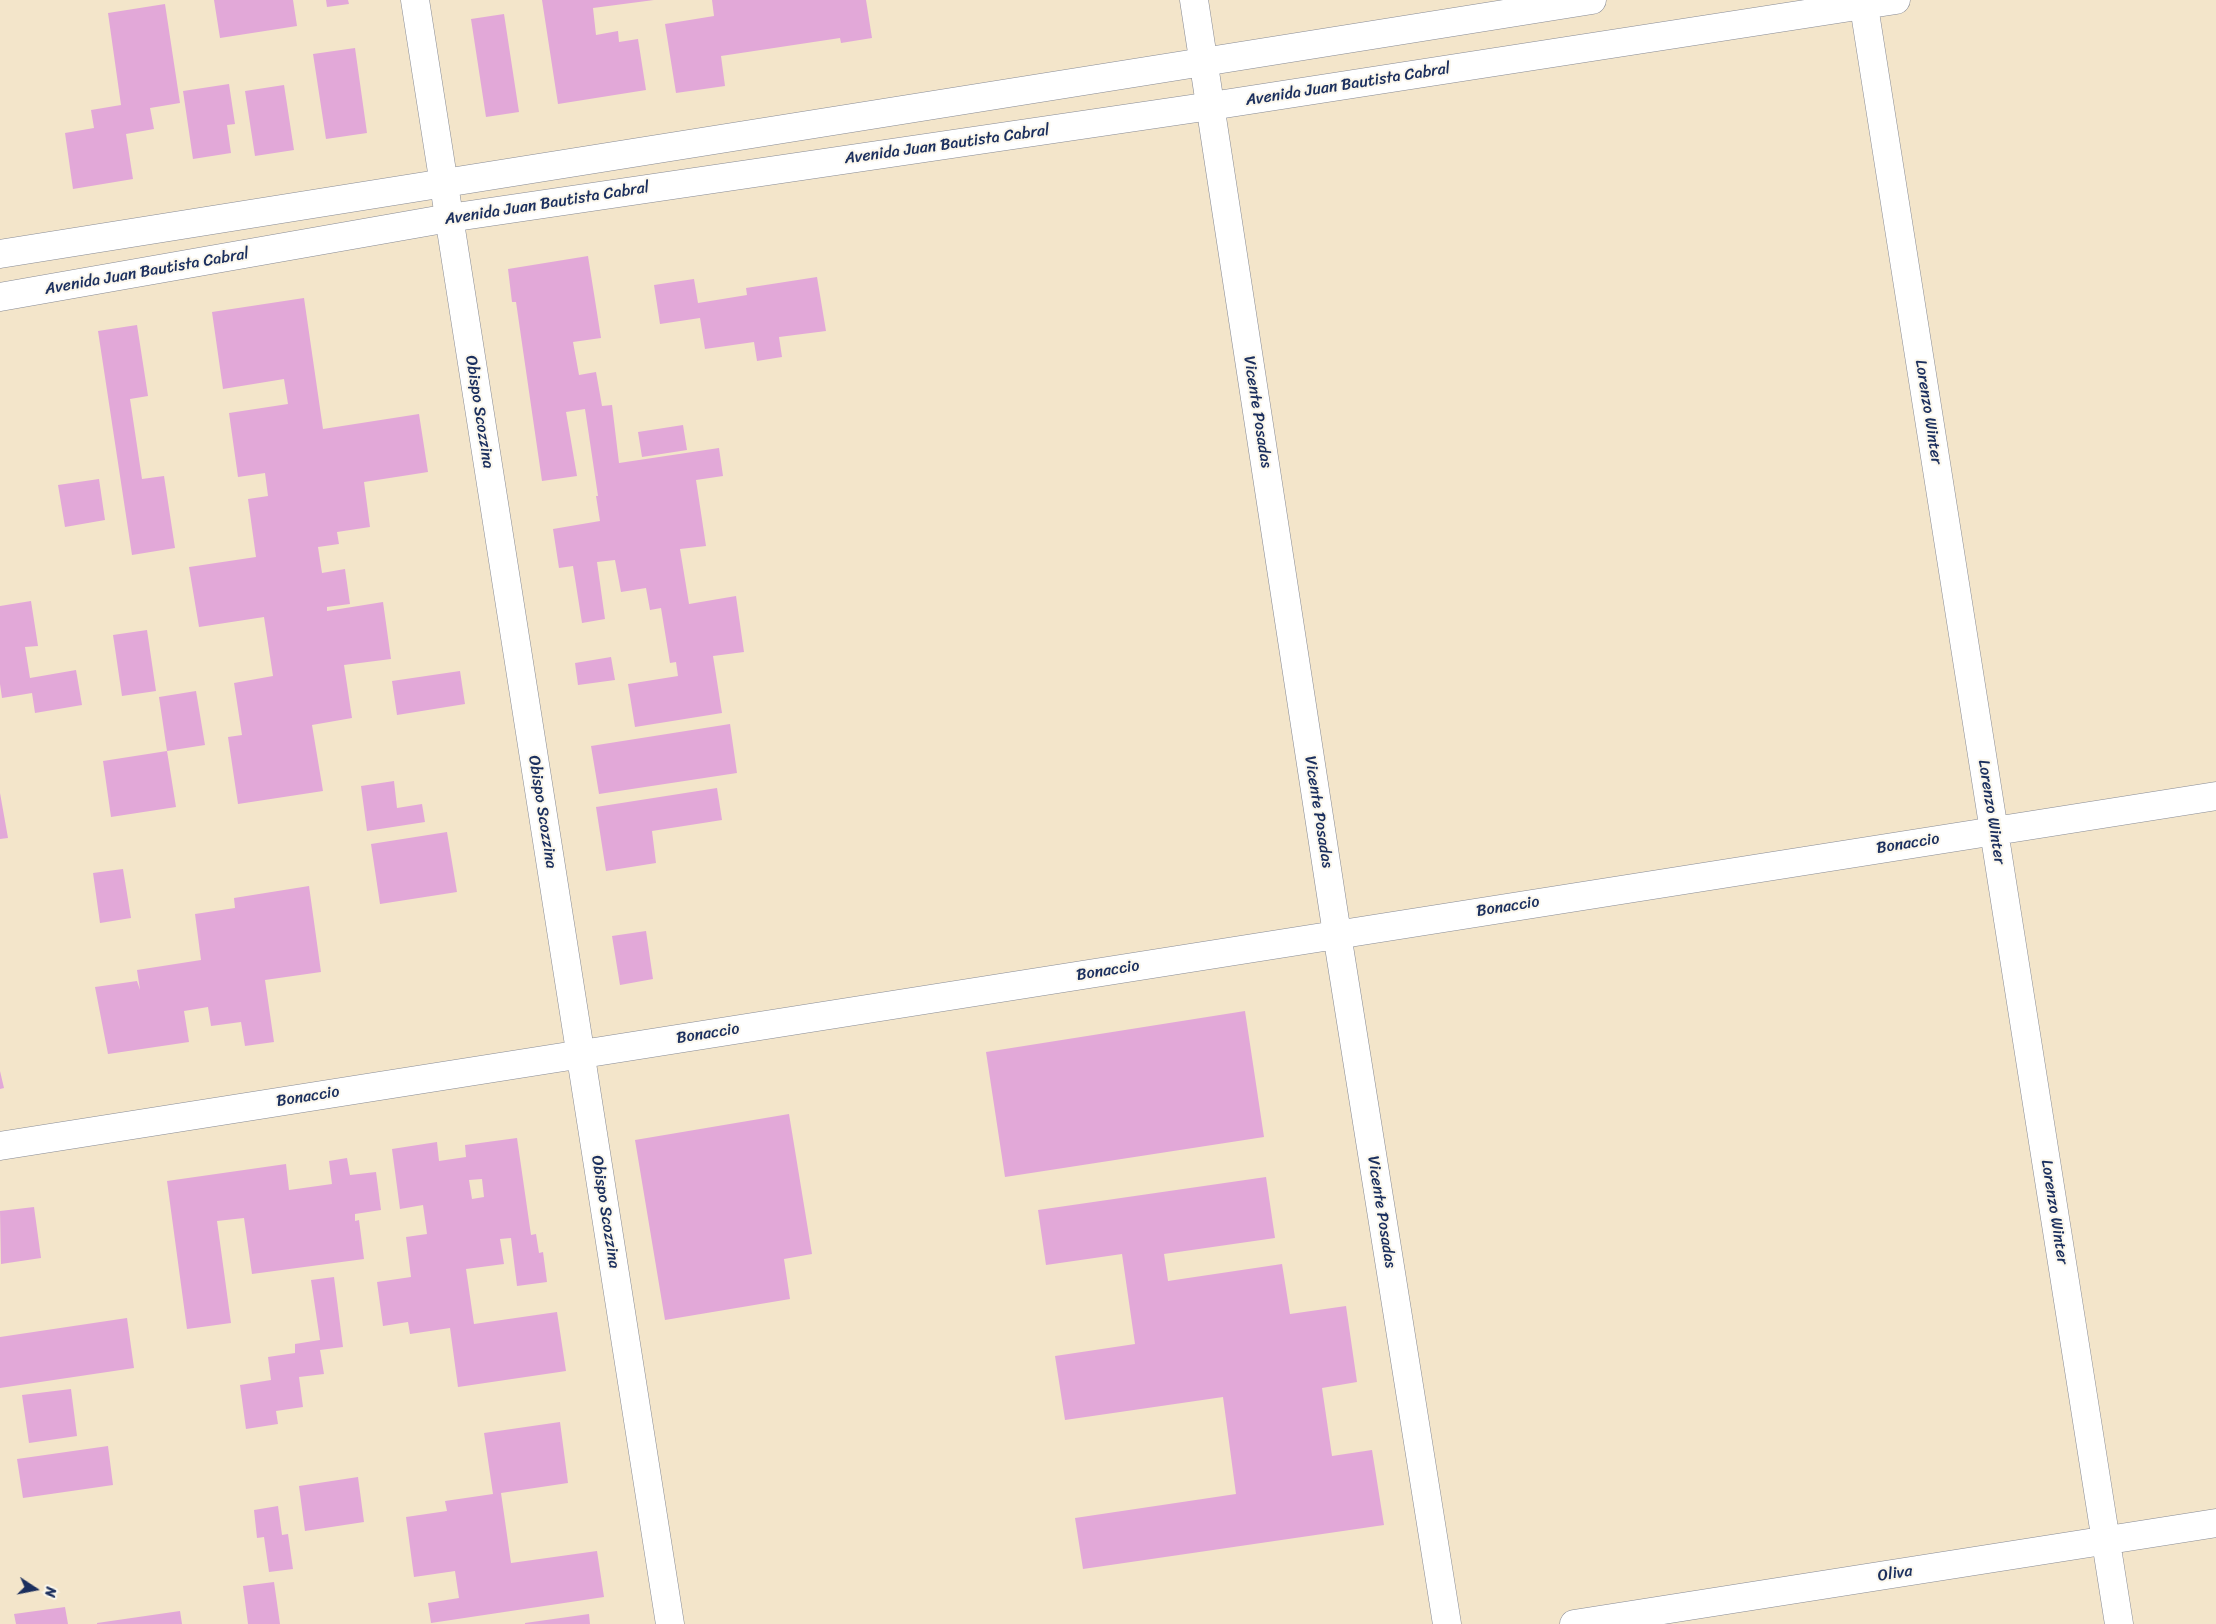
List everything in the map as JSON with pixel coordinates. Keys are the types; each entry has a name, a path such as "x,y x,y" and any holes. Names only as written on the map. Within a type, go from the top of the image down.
{"street":[{"name":"Obispo Scozzina","path":"414,0 670,1624"},
{"name":"Vicente Posadas","path":"1194,0 1337,934 1447,1624"},
{"path":"0,254 1592,0"},
{"name":"Avenida Juan Bautista Cabral","path":"0,297 449,218 1211,106 1864,2 1896,0"},
{"name":"Lorenzo Winter","path":"1864,2 2119,1624"},
{"name":"Bonaccio","path":"0,1146 2216,796"},
{"name":"Oliva","path":"1574,1624 2216,1523"}],"building":[{"path":"214,0 293,0 297,26 220,38"},
{"path":"326,0 348,0 349,4 327,7"},
{"path":"542,0 654,0 593,8 596,35 618,31 619,42 638,39 646,90 558,104"},
{"path":"712,0 866,0 872,38 841,43 840,38 721,56 725,86 676,93 665,24 714,16"},
{"path":"165,4 180,103 150,108 154,129 126,134 133,179 73,189 65,133 94,128 91,110 121,105 108,13"},
{"path":"504,14 519,112 486,117 471,19"},
{"path":"355,48 367,133 326,139 313,54"},
{"path":"229,84 235,124 227,125 231,153 193,159 183,91"},
{"path":"284,85 294,150 255,156 245,91"},
{"path":"588,256 601,338 573,342 579,375 596,372 602,406 612,405 619,463 719,448 723,476 696,480 706,546 680,549 689,604 736,596 744,652 713,656 722,713 635,727 628,684 678,676 676,662 670,663 661,608 650,610 646,588 621,592 615,560 597,562 605,619 582,623 573,566 559,568 553,529 600,521 585,409 566,412 577,476 542,481 516,302 512,302 508,269"},
{"path":"817,277 826,331 779,337 782,357 757,361 754,342 705,349 700,318 660,324 654,285 694,279 698,303 747,295 746,288"},
{"path":"304,298 323,429 419,414 428,472 364,482 370,527 337,532 339,544 318,547 322,573 345,569 350,604 327,607 327,611 383,602 391,659 344,665 352,718 312,725 323,791 238,804 228,737 242,735 234,683 273,676 264,617 199,627 189,567 256,557 248,499 268,496 265,473 238,477 229,413 288,404 284,379 223,389 212,312"},
{"path":"137,325 148,396 130,399 142,479 164,476 175,548 132,555 98,331"},
{"path":"683,425 687,450 642,457 638,432"},
{"path":"99,479 105,520 65,527 58,485"},
{"path":"31,601 38,646 25,647 30,678 76,670 82,705 35,713 32,693 2,698 0,684 0,606"},
{"path":"147,630 156,691 122,696 113,635"},
{"path":"611,657 615,680 578,685 575,663"},
{"path":"460,671 465,704 397,715 392,681"},
{"path":"196,691 205,745 167,751 159,697"},
{"path":"730,724 737,773 599,794 591,746"},
{"path":"167,751 176,807 111,817 103,761"},
{"path":"394,781 397,808 422,804 425,822 367,831 361,786"},
{"path":"717,788 722,820 652,831 656,863 606,871 596,807"},
{"path":"0,793 8,838 0,839"},
{"path":"447,832 457,892 380,904 371,844"},
{"path":"123,869 131,918 100,923 93,873"},
{"path":"309,886 321,972 265,980 274,1042 245,1046 241,1022 211,1026 208,1007 184,1011 189,1042 108,1054 95,987 137,981 140,990 137,970 201,960 195,914 235,908 234,898"},
{"path":"646,931 653,979 620,985 612,936"},
{"path":"1245,1011 1264,1137 1005,1177 986,1052"},
{"path":"0,1071 4,1088 0,1089"},
{"path":"789,1114 812,1254 784,1259 790,1299 665,1320 635,1140"},
{"path":"517,1138 531,1235 536,1234 539,1253 543,1252 547,1282 517,1286 511,1238 500,1239 504,1264 466,1269 474,1324 557,1312 566,1371 458,1387 450,1328 410,1334 408,1322 383,1326 377,1282 411,1277 406,1237 427,1234 423,1205 400,1209 392,1149 437,1142 439,1161 466,1157 465,1145","holes":["482,1179 484,1197 472,1199 469,1180"]},
{"path":"347,1158 350,1175 376,1172 381,1210 355,1214 355,1221 359,1220 364,1259 252,1274 244,1218 217,1221 231,1323 187,1329 167,1181 286,1164 289,1190 332,1184 329,1161"},
{"path":"1266,1177 1275,1238 1164,1254 1168,1281 1282,1264 1290,1314 1346,1306 1357,1382 1322,1388 1332,1456 1372,1450 1384,1525 1083,1569 1075,1518 1236,1494 1223,1397 1065,1420 1055,1356 1135,1344 1122,1254 1046,1265 1038,1210"},
{"path":"34,1207 41,1258 1,1264 0,1211"},
{"path":"334,1277 343,1347 320,1350 324,1374 299,1377 303,1407 276,1411 278,1424 246,1429 240,1385 271,1380 268,1357 295,1353 295,1344 320,1340 311,1280"},
{"path":"127,1318 134,1368 0,1388 0,1337"},
{"path":"71,1389 77,1436 29,1443 22,1395"},
{"path":"560,1422 568,1483 501,1493 511,1563 597,1551 604,1597 431,1623 428,1603 459,1598 455,1571 414,1577 406,1517 447,1511 445,1501 493,1494 484,1433"},
{"path":"108,1446 113,1485 23,1498 17,1459"},
{"path":"358,1477 364,1522 305,1531 299,1486"},
{"path":"278,1506 282,1535 288,1534 293,1569 269,1572 264,1537 257,1538 254,1510"},
{"path":"274,1582 280,1624 248,1624 243,1586"},
{"path":"65,1607 68,1624 16,1624 14,1614"},
{"path":"180,1611 182,1624 97,1624 97,1623"},
{"path":"589,1614 590,1624 525,1624 525,1623"}]}
